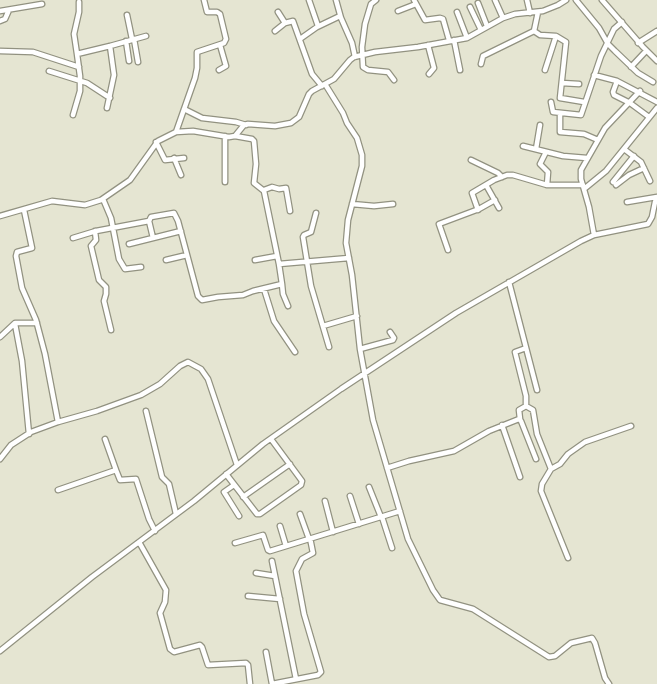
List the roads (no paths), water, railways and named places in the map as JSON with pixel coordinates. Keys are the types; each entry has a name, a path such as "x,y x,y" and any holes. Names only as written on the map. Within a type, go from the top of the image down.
{"street":[{"path":"176,132 197,68 197,52 220,45 226,40 220,14 207,12 204,0"},
{"path":"309,0 318,26"},
{"path":"336,0 340,16 352,43 355,57"},
{"path":"376,0 371,4 368,12 363,40 362,55 364,68 388,72 394,80"},
{"path":"495,0 502,18"},
{"path":"527,0 530,13"},
{"path":"0,216 52,201 86,204 103,199 137,173 156,142 176,132 192,131 225,136 240,130 295,122 309,94 340,73 350,60 355,57 375,52 467,38 502,18 515,14 538,12 566,0"},
{"path":"576,0 600,28 608,44 631,67 653,82"},
{"path":"602,0 657,61"},
{"path":"73,115 80,93 81,80 74,34 80,12 79,2"},
{"path":"398,11 415,2 425,20 440,18 443,20 452,40 460,70"},
{"path":"478,2 487,26"},
{"path":"0,11 42,4"},
{"path":"470,7 482,30"},
{"path":"0,21 5,18 9,10"},
{"path":"278,12 285,24"},
{"path":"457,12 467,38"},
{"path":"534,31 538,12"},
{"path":"127,14 138,62"},
{"path":"300,38 318,26 340,16"},
{"path":"275,31 293,20 312,74 323,85 343,113 357,138 362,158 346,231 346,242 364,373 373,420 408,539 433,590 440,600 473,609 549,657 554,656 572,643 592,638 602,671 609,684"},
{"path":"551,102 552,111 580,116 601,56 614,28 622,22"},
{"path":"534,31 540,35 556,36 566,42 560,98 584,102"},
{"path":"480,64 483,56 534,31"},
{"path":"638,42 657,31"},
{"path":"77,54 146,36"},
{"path":"545,70 556,36"},
{"path":"126,41 130,62"},
{"path":"219,70 225,67 226,64 220,45"},
{"path":"428,45 434,68 429,74"},
{"path":"107,108 114,75 110,46"},
{"path":"552,48 564,54"},
{"path":"0,51 33,52 79,67"},
{"path":"631,67 646,51"},
{"path":"48,71 81,80 110,98"},
{"path":"594,75 617,80 657,102"},
{"path":"617,80 613,93 649,117"},
{"path":"562,83 579,84"},
{"path":"594,235 581,170 611,122 640,92"},
{"path":"478,210 472,193 502,177 513,175 546,185 583,187 606,171 657,108"},
{"path":"184,110 202,118 236,122 240,130 254,141 256,164 254,184 256,187 264,190 272,187 287,188 290,212"},
{"path":"560,113 560,132 584,134 598,140"},
{"path":"536,149 540,125"},
{"path":"225,136 225,182"},
{"path":"156,142 164,159 184,158"},
{"path":"523,146 562,156 587,158"},
{"path":"624,149 641,162 650,181"},
{"path":"546,152 540,164 548,172 546,185"},
{"path":"634,156 615,183 644,168"},
{"path":"174,158 181,175"},
{"path":"471,160 498,173 502,177"},
{"path":"486,185 499,208"},
{"path":"264,190 283,294 288,306"},
{"path":"0,650 271,438 364,373 456,313 562,251 594,235 648,224 657,198"},
{"path":"627,202 657,198"},
{"path":"103,199 113,227 119,259 127,270 141,267"},
{"path":"448,250 439,224 478,210 495,200"},
{"path":"352,204 377,206 393,204"},
{"path":"24,210 32,247 30,250 17,252 16,256 22,288 36,321 45,354 58,422"},
{"path":"73,238 113,227 149,221 151,217 174,213 181,231 198,296 201,300 243,295 282,284"},
{"path":"316,213 311,232 304,236 311,286 329,347"},
{"path":"149,221 153,238"},
{"path":"129,244 181,231"},
{"path":"95,232 96,240 91,246 99,280 106,287 104,301 111,330"},
{"path":"166,260 187,255"},
{"path":"255,260 277,256"},
{"path":"279,264 349,258"},
{"path":"509,282 536,390"},
{"path":"264,289 268,307 274,321 295,352"},
{"path":"323,326 357,316"},
{"path":"0,338 15,324 36,321"},
{"path":"15,324 22,361 29,434"},
{"path":"360,349 393,340 394,338 390,332"},
{"path":"526,348 515,352 526,396 526,406"},
{"path":"0,459 11,445 29,434 58,422 97,412 140,395 160,384 180,366 188,362 201,369 208,379 237,465"},
{"path":"526,406 520,410 520,419 536,459"},
{"path":"526,406 533,410 537,434 551,469"},
{"path":"146,411 162,477 168,484 176,514"},
{"path":"387,468 449,453 502,425 520,419"},
{"path":"502,425 520,477"},
{"path":"568,558 541,492 542,484 551,469 560,464 568,454 584,442 631,426"},
{"path":"226,474 255,514 258,514 294,490 302,482 271,438"},
{"path":"105,439 120,480 136,479 154,530"},
{"path":"243,497 290,464"},
{"path":"58,490 116,470"},
{"path":"234,485 224,492 239,516"},
{"path":"369,487 392,548"},
{"path":"350,496 359,524"},
{"path":"325,501 333,532"},
{"path":"235,544 263,535 269,551 400,511"},
{"path":"266,652 272,684 318,674 321,671 304,614 296,575 297,568 302,559 313,553 310,539 300,514"},
{"path":"280,526 286,546"},
{"path":"139,542 166,590 165,602 160,613 171,651 174,652 200,645 208,665 246,662 250,684"},
{"path":"272,562 296,679"},
{"path":"256,573 275,576"},
{"path":"248,596 280,599"}]}
